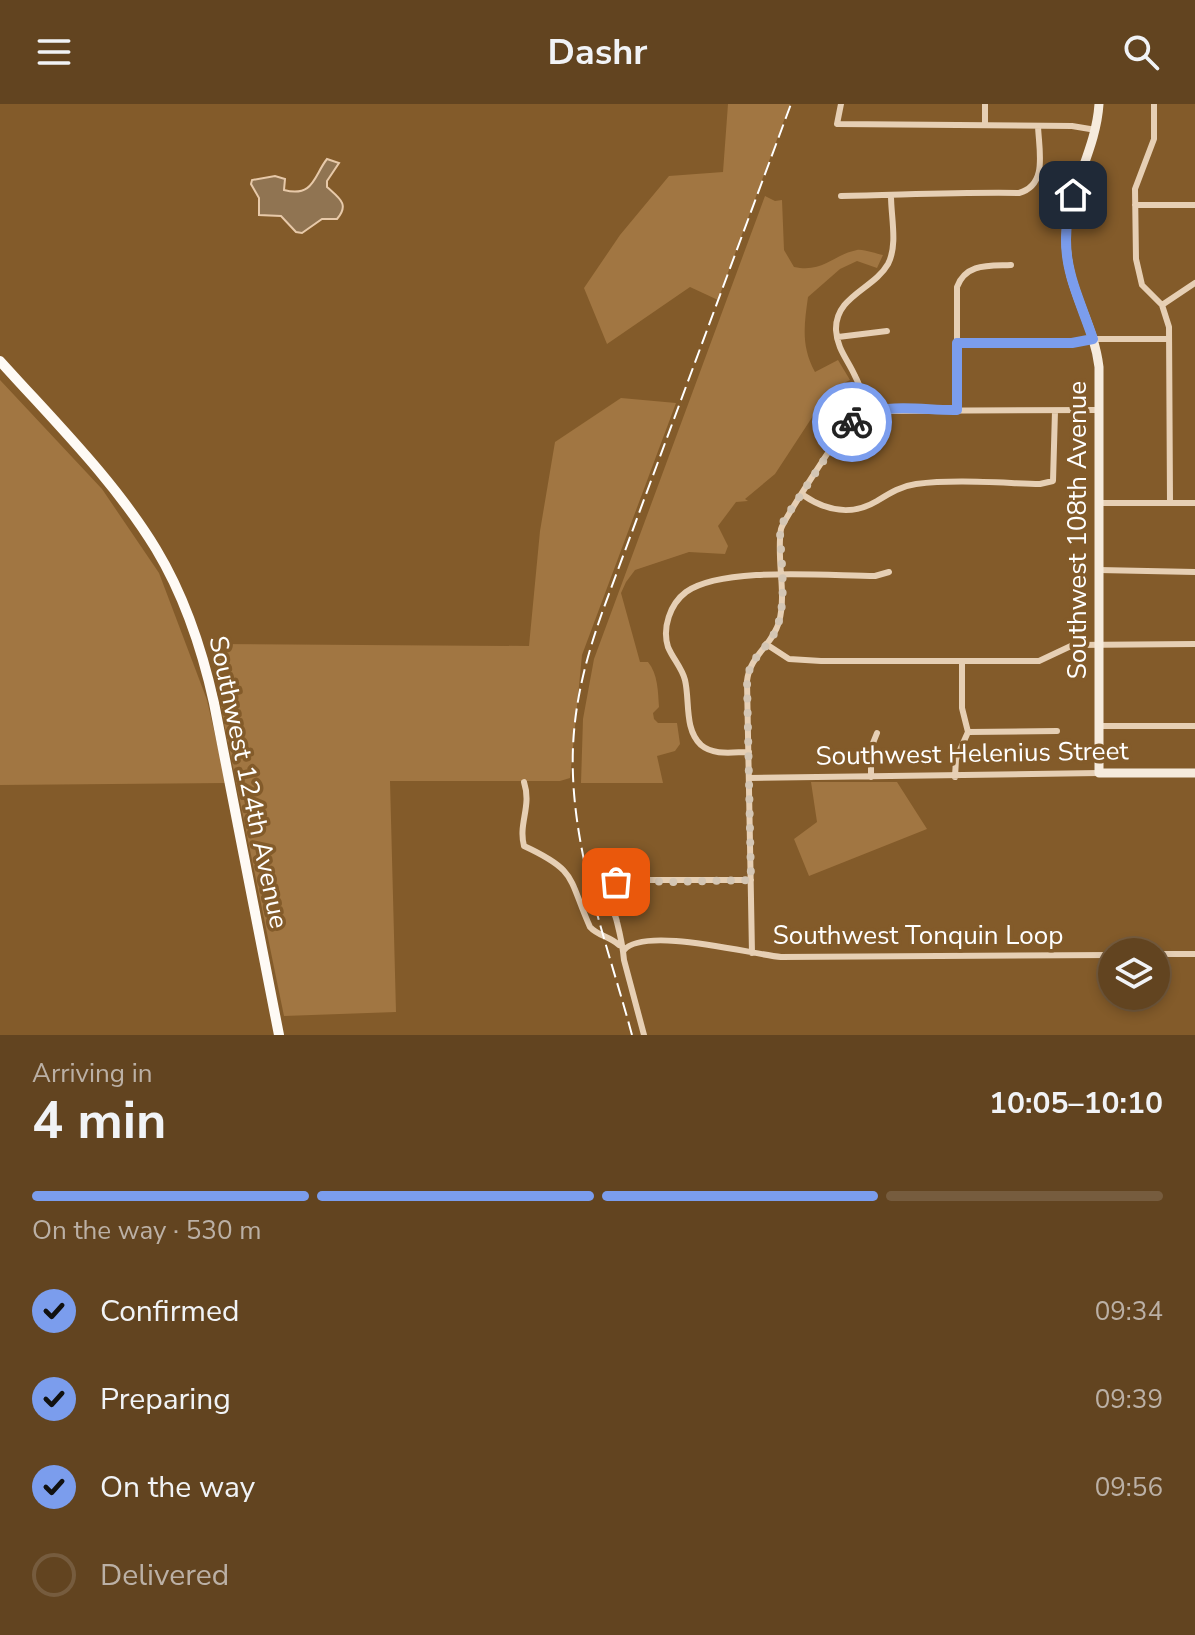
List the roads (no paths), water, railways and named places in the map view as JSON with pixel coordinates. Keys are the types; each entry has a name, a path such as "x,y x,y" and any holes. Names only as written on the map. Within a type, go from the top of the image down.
{"main road":[{"name":"Southwest 124th Avenue","path":"0,361 124,502 157,550 185,607 203,657 214,703 279,1035"}],"street":[{"path":"841,104 837,124 1072,126 1096,130"},
{"path":"985,104 985,125"},
{"name":"Southwest 108th Avenue","path":"1099,104 1096,130 1071,202 1066,247 1074,293 1093,339 1099,367 1099,773"},
{"path":"1154,104 1154,139 1137,179 1135,205 1138,274 1149,294 1162,305 1168,319 1170,503"},
{"path":"841,196 1027,191 1036,183 1038,126"},
{"path":"868,411 855,375 840,348 838,319 848,299 886,267 893,251 891,196"},
{"path":"1135,205 1195,205"},
{"path":"957,410 956,296 960,279 967,272 980,267 1011,265"},
{"path":"1162,305 1195,283"},
{"path":"838,337 887,331"},
{"path":"957,343 1169,339"},
{"path":"752,953 748,674 756,654 773,636 780,616 780,532 784,520 846,427 868,411 1100,410"},
{"path":"803,495 829,509 842,510 864,507 895,489 917,483 1040,484 1053,481 1055,411"},
{"path":"1100,503 1195,503"},
{"path":"1099,570 1195,572"},
{"path":"749,752 714,751 695,738 684,676 669,649 666,630 668,618 678,601 699,586 731,577 875,576 889,572"},
{"path":"766,644 795,661 1039,661 1073,645 1195,644"},
{"path":"955,777 956,759 968,732 962,708 962,661"},
{"path":"1099,726 1195,726"},
{"path":"968,732 1057,731"},
{"path":"871,777 871,748 877,733"},
{"name":"Southwest Helenius Street","path":"749,778 1195,773"},
{"path":"524,782 528,804 522,830 524,846 566,871 574,882 590,927 600,935 611,938 624,950"},
{"path":"644,1035 619,940 617,921 607,897 610,885 624,880 751,880"},
{"name":"Southwest Tonquin Loop","path":"624,950 633,943 665,941 713,943 781,957 1098,955"},
{"path":"1170,954 1195,954"}],"railway":[{"path":"632,1035 592,893 577,820 573,747 579,694 603,610 791,104"}]}
